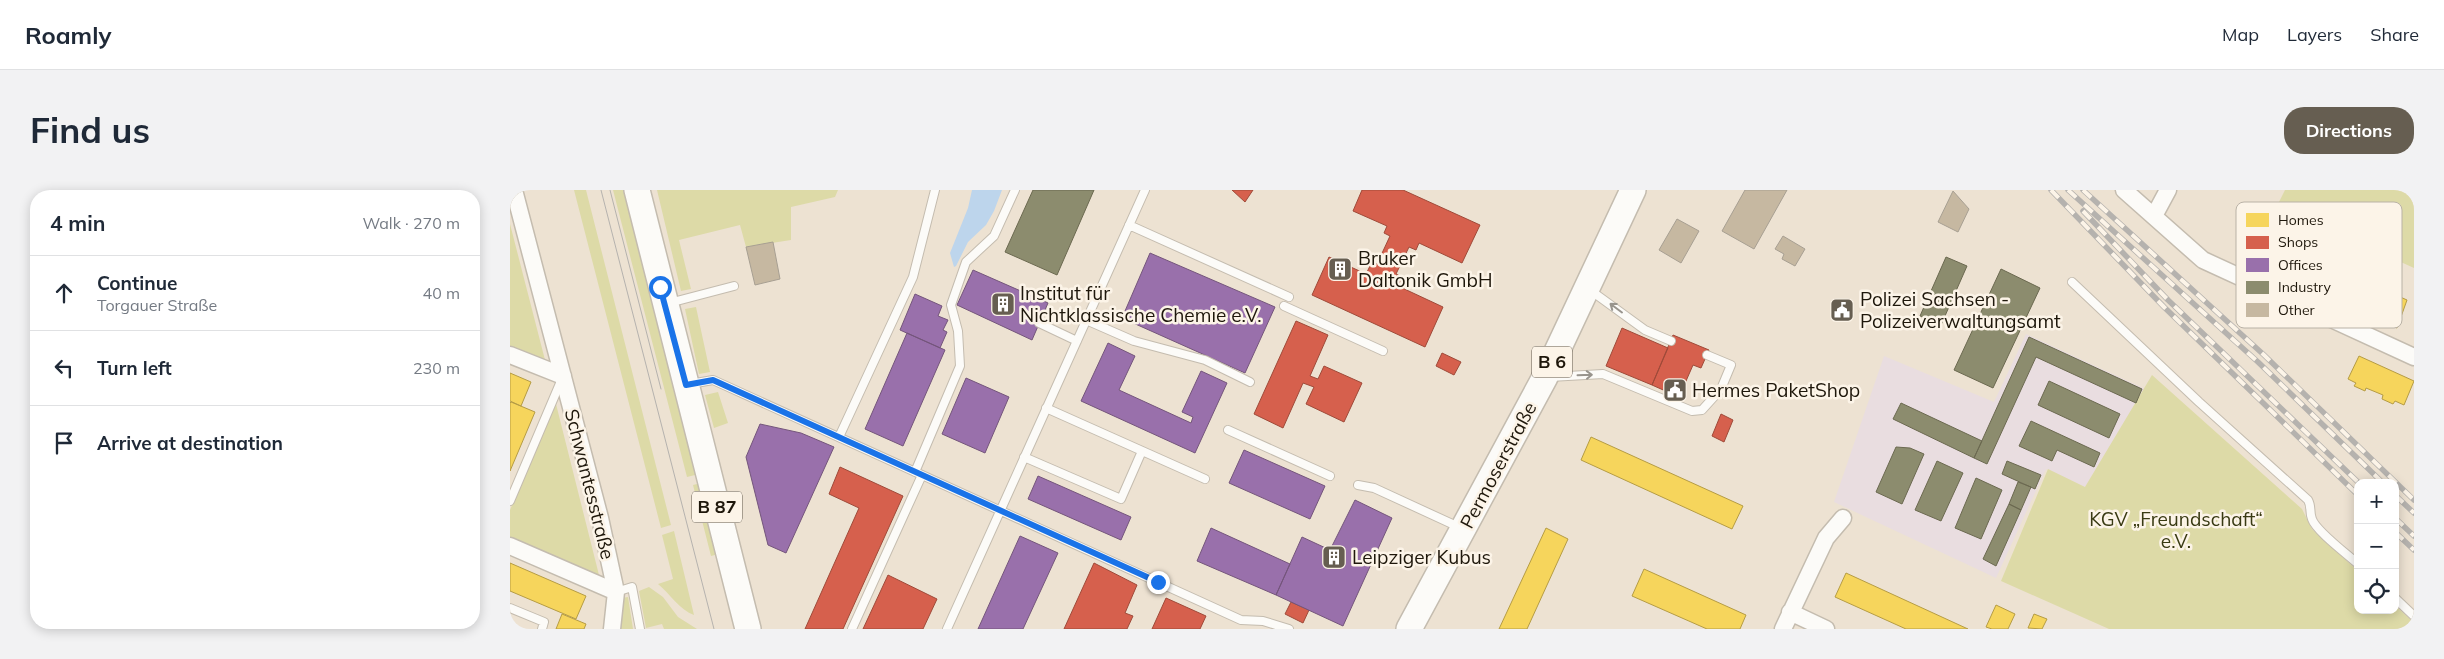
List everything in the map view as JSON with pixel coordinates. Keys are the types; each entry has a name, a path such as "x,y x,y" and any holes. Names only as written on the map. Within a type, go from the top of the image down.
{"main road":[{"name":"B 87","path":"637,190 664,304 748,629"},
{"name":"Permoserstraße","path":"1409,629 1546,377 1633,190"}],"street":[{"name":"Schwantesstraße","path":"513,190 600,518 616,592 612,629"},
{"path":"2124,190 2203,260 2236,275"},
{"path":"2154,216 2168,190"},
{"path":"2351,328 2414,357"},
{"path":"510,355 563,376"},
{"path":"1783,629 1827,536 1843,518"},
{"name":"Schwantesstraße","path":"510,546 616,592"},
{"path":"1790,612 1826,629"}],"lane":[{"path":"510,196 513,190"},
{"path":"839,437 913,277 935,190"},
{"path":"852,629 919,473 960,366 958,331 951,305 966,262 994,236 1015,190"},
{"path":"947,629 1145,190"},
{"path":"1129,225 1289,297"},
{"path":"2072,282 2199,402 2308,500 2312,507 2312,519 2319,528 2354,560"},
{"path":"664,304 734,286"},
{"path":"1586,288 1603,298 1644,334 1671,341"},
{"path":"1284,306 1383,351"},
{"path":"1086,320 1134,341 1205,360 1250,382"},
{"path":"1039,323 1077,341"},
{"path":"1546,377 1603,374 1625,378 1692,411 1702,410 1721,388 1731,365 1707,355"},
{"path":"510,501 563,376"},
{"path":"686,385 713,380 1241,620 1263,622 1289,629"},
{"path":"1046,408 1205,479"},
{"path":"1228,430 1330,476"},
{"path":"1024,457 1121,499 1142,451"},
{"path":"1358,485 1374,488 1463,529"},
{"path":"616,592 632,587 640,629"},
{"path":"2399,602 2414,616"},
{"path":"510,608 544,622 542,629"},
{"path":"1237,629 1241,620"}],"shaded area":[{"path":"2026,334 2145,389 2085,487 2046,469 1996,578 1834,502 1884,356 1994,402"}],"green space":[{"path":"574,190 586,190 671,525 661,528"},
{"path":"613,190 626,190 699,474 687,477"},
{"path":"657,190 838,190 835,197 791,207 791,240 746,247 740,225 679,240 691,289 681,291"},
{"path":"2285,190 2414,190 2414,268 2402,263 2402,202 2279,202"},
{"path":"510,224 545,360 510,346"},
{"path":"696,307 710,372 699,374 685,309"},
{"name":"KGV „Freundschaft“ e.V.","path":"2152,375 2302,509 2312,529 2354,567 2354,614 2399,614 2399,609 2414,623 2414,629 2109,629 2001,581 2048,469 2085,487"},
{"path":"718,392 728,423 714,428 705,395"},
{"path":"556,404 599,575 510,537 510,510"},
{"path":"701,483 719,554 711,556 693,485"},
{"path":"674,531 694,615 680,606 658,584 673,579 662,535"},
{"path":"649,587 663,597 678,617 697,629 664,629 662,624 646,628 639,591"},
{"path":"628,597 633,629 618,629 622,598"}],"water":[{"path":"972,190 1002,190 986,225 968,242 954,267 950,253 968,208"}],"building: Homes":[{"path":"2402,298 2407,300 2402,314"},
{"path":"2359,356 2414,381 2404,405 2395,401 2393,404 2382,399 2383,395 2366,388 2365,391 2354,386 2356,383 2348,379"},
{"path":"510,373 531,382 521,406 510,401"},
{"path":"510,403 535,412 510,471"},
{"path":"1591,437 1743,506 1732,529 1581,460"},
{"path":"1546,528 1568,539 1527,629 1499,629"},
{"path":"510,563 586,596 576,619 510,591"},
{"path":"1644,569 1746,615 1740,629 1707,629 1632,596"},
{"path":"1846,573 1968,629 1906,629 1835,597"},
{"path":"1996,605 2015,614 2008,629 1986,627"},
{"path":"562,614 586,624 584,629 556,629"},
{"path":"2034,614 2047,619 2042,629 2028,628"}],"building: Shops":[{"path":"1232,190 1253,190 1245,202"},
{"name":"Bruker Daltonik GmbH","path":"1362,190 1403,190 1480,225 1462,263 1419,243 1416,250 1409,247 1396,274 1402,277 1398,286 1443,307 1425,347 1312,295 1329,257 1366,274 1372,262 1377,264 1390,236 1384,233 1387,226 1353,211"},
{"path":"1296,321 1328,335 1310,376 1318,379 1324,366 1362,383 1344,422 1306,404 1314,387 1303,383 1283,428 1254,414"},
{"path":"1622,328 1668,348 1652,385 1606,366"},
{"path":"1673,335 1709,350 1701,368 1693,365 1679,397 1652,385"},
{"path":"1442,353 1461,362 1454,375 1436,366"},
{"path":"1721,414 1733,420 1724,442 1712,436"},
{"path":"840,467 903,496 843,629 805,629 859,508 829,494"},
{"path":"1094,563 1137,585 1125,613 1133,616 1127,629 1064,629"},
{"path":"888,575 937,599 923,629 863,629"},
{"path":"1166,598 1206,616 1200,629 1152,629"},
{"path":"1291,602 1309,610 1303,623 1285,614"}],"building: Offices":[{"path":"1150,253 1275,307 1245,373 1122,318"},
{"name":"Institut für Nichtklassische Chemie e.V.","path":"973,270 1048,303 1032,340 957,305"},
{"path":"915,294 942,306 938,316 948,320 943,330 947,332 940,348 900,330"},
{"path":"907,333 945,350 903,446 865,429"},
{"path":"1108,343 1135,356 1119,390 1191,423 1193,417 1182,412 1201,371 1227,383 1195,453 1081,401"},
{"path":"966,378 1009,397 985,453 942,434"},
{"path":"760,424 801,433 834,447 786,553 768,545 746,457"},
{"path":"1244,450 1325,486 1310,519 1229,483"},
{"path":"1038,476 1131,517 1121,540 1028,499"},
{"name":"Leipziger Kubus","path":"1355,500 1392,518 1343,626 1276,595 1302,537 1330,550"},
{"path":"1211,528 1290,564 1276,595 1197,561"},
{"path":"1020,536 1058,553 1023,629 978,629"}],"building: Industry":[{"path":"1033,190 1094,190 1057,275 1005,252"},
{"path":"1946,257 1967,266 1941,325 1920,316"},
{"path":"2001,269 2040,288 1993,388 1954,370"},
{"path":"2029,337 2142,389 2136,403 2036,357 1987,464 1974,458"},
{"path":"2049,381 2120,414 2109,438 2038,405"},
{"path":"1901,403 1982,441 1974,458 1893,419"},
{"path":"2031,421 2100,453 2094,467 2057,450 2052,461 2019,446"},
{"path":"1896,447 1910,448 1924,454 1902,504 1876,492"},
{"path":"1937,461 1963,473 1941,521 1915,510"},
{"path":"2007,461 2041,475 2035,489 2002,474"},
{"path":"1976,478 2002,490 1981,539 1955,528"},
{"path":"2018,482 2031,487 2021,510 2009,504"},
{"path":"2009,504 2021,510 1996,566 1983,559"}],"building: Other":[{"path":"1745,190 1787,190 1754,249 1722,231"},
{"path":"1953,191 1969,209 1958,232 1938,222"},
{"path":"1677,219 1699,231 1681,263 1659,250"},
{"path":"1783,236 1805,249 1795,266 1782,259 1784,254 1775,249"},
{"path":"773,242 780,279 755,285 746,247"}],"tram line":[{"path":"601,190 714,629"},
{"path":"610,190 661,389"}],"railway":[{"path":"2051,190 2164,307 2354,491"},
{"path":"2068,190 2258,362 2379,479"},
{"path":"2083,190 2264,355 2414,500"},
{"path":"2083,211 2168,300 2355,479"},
{"path":"2399,499 2414,513"},
{"path":"2399,522 2414,536"},
{"path":"2399,536 2414,550"}],"place":[{"name":"Bruker Daltonik GmbH","path":"1340,269"},
{"name":"Institut für Nichtklassische Chemie e.V.","path":"1003,304"},
{"name":"Polizei Sachsen - Polizeiverwaltungsamt","path":"1842,310"},
{"name":"Hermes PaketShop","path":"1675,390"},
{"name":"Leipziger Kubus","path":"1334,557"}],"route":[{"path":"660,287 686,385 713,380 1158,582"}]}
